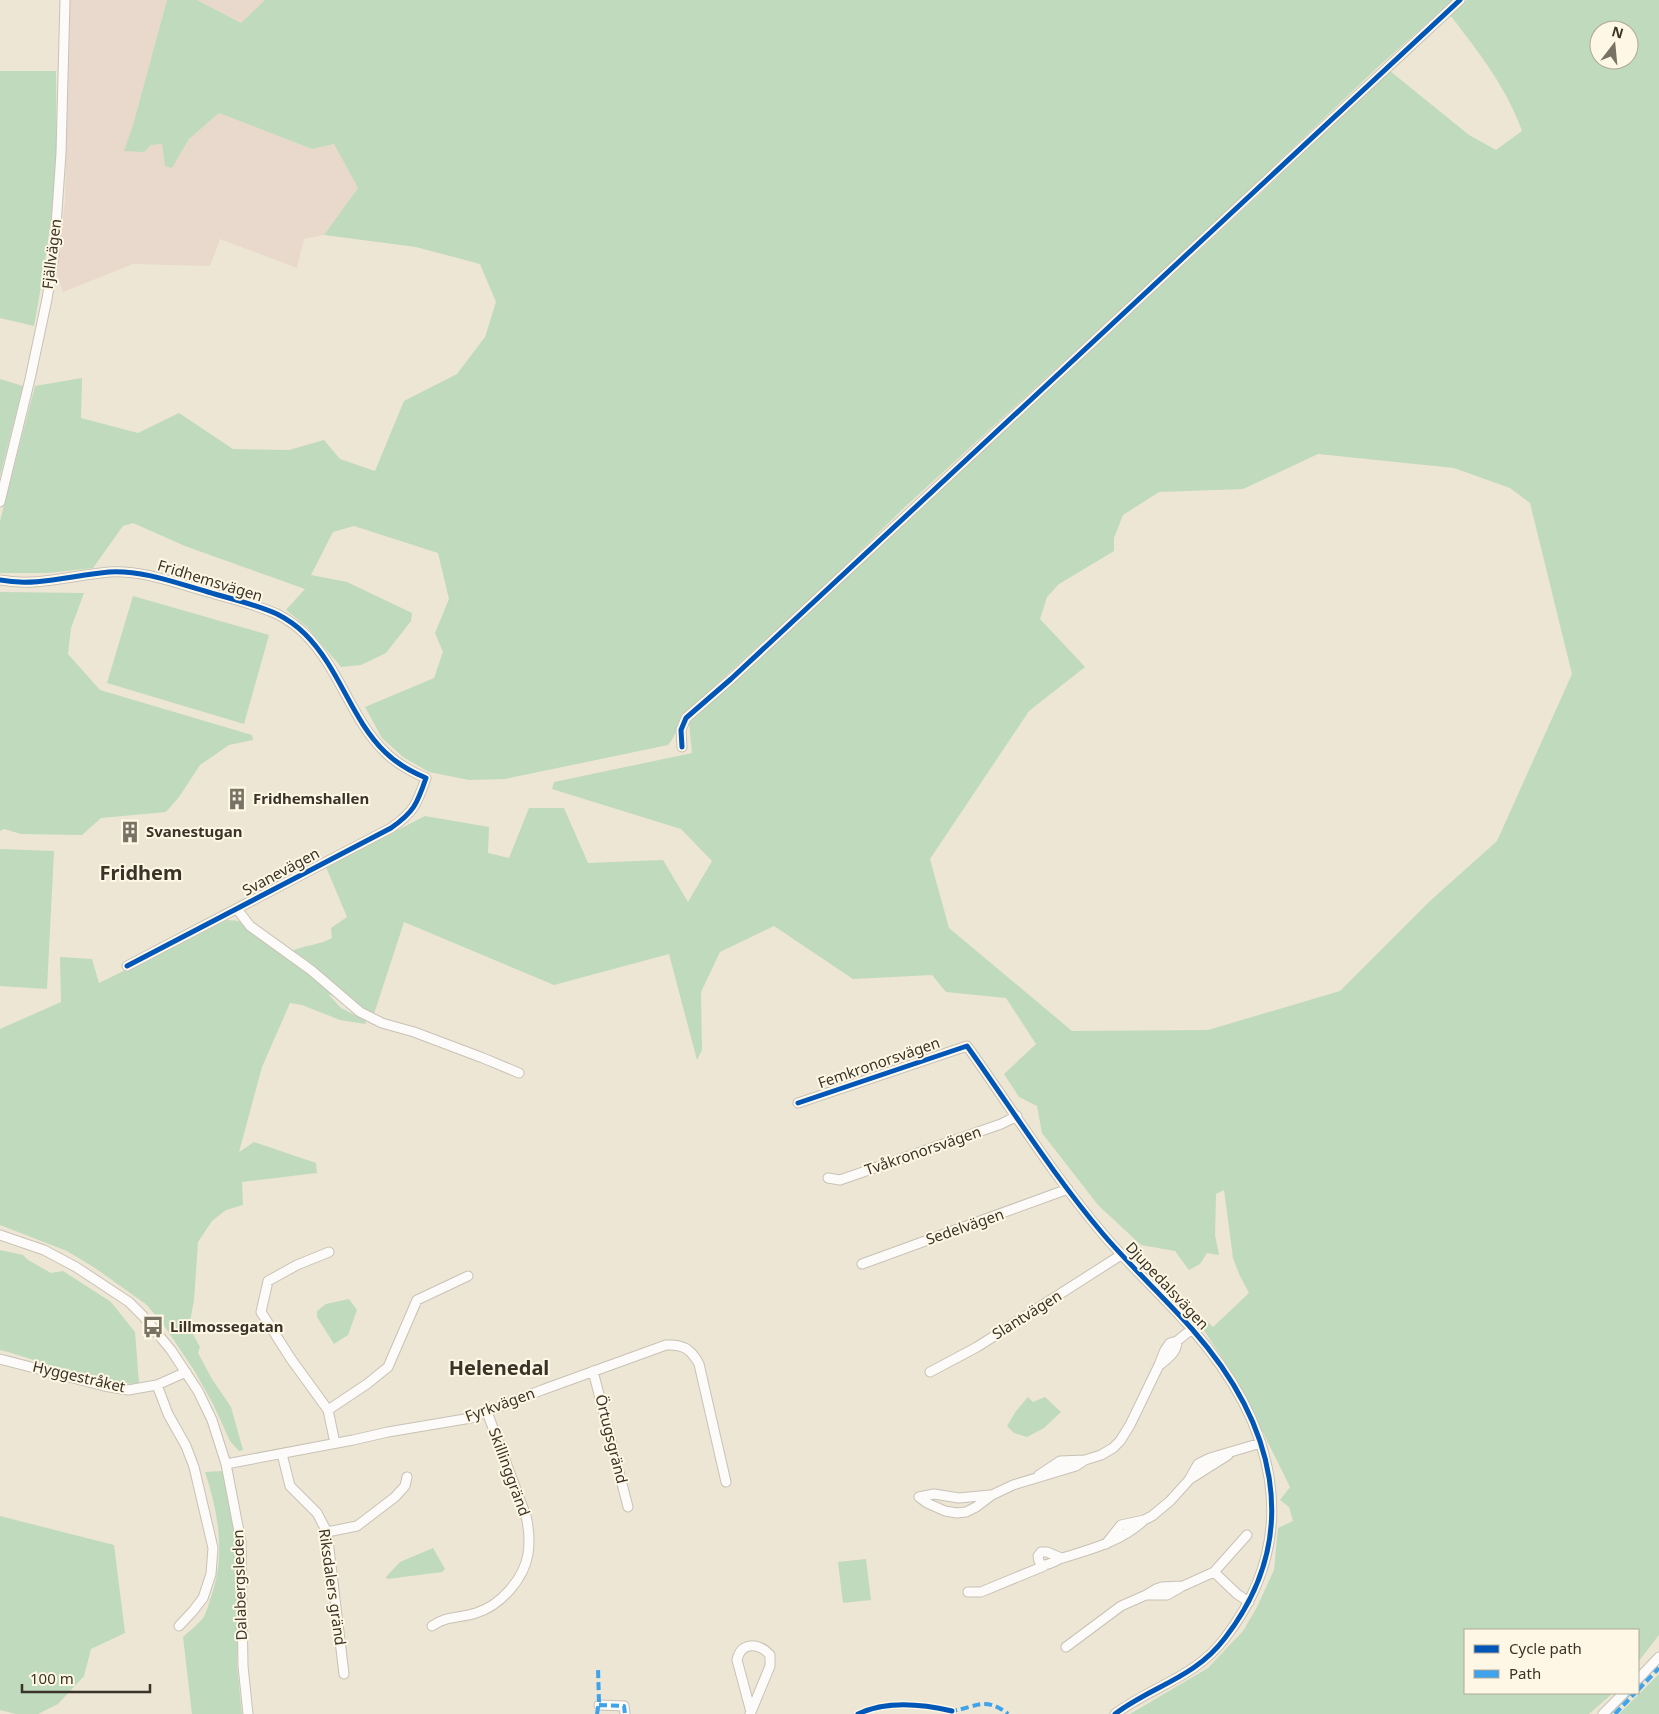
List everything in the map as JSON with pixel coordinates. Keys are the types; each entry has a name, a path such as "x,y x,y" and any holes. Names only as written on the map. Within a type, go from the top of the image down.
{"street":[{"name":"Fjällvägen","path":"0,502 30,379 54,255 61,153 65,0"},
{"path":"682,747 681,730 686,718 1460,0"},
{"name":"Fridhemsvägen","path":"0,580 28,582 109,572 128,572 148,575 211,593 277,615 303,632 320,650 371,737 385,752 415,773 426,778"},
{"name":"Svanevägen","path":"127,966 363,843 406,817 413,809 426,778"},
{"path":"237,909 250,926 311,970 360,1012 382,1023 414,1032 519,1073"},
{"name":"Femkronorsvägen","path":"798,1103 967,1046"},
{"name":"Djupedalsvägen","path":"967,1046 1068,1189 1121,1255 1192,1329 1212,1354 1242,1400 1261,1443 1271,1488 1272,1520 1266,1561 1255,1591 1224,1639 1212,1653 1181,1677 1115,1714"},
{"name":"Tvåkronorsvägen","path":"828,1178 840,1180 1001,1124 1017,1116"},
{"name":"Sedelvägen","path":"862,1264 1068,1189"},
{"name":"Dalabergsleden","path":"0,1235 44,1250 76,1266 129,1302 160,1337 186,1372 212,1420 226,1464 241,1542 243,1666 248,1714"},
{"path":"329,1252 297,1265 268,1281 261,1312 291,1359 328,1410 335,1443"},
{"name":"Slantvägen","path":"930,1372 977,1347 1121,1255"},
{"path":"328,1410 367,1384 388,1367 417,1300 468,1276"},
{"path":"992,1495 959,1498 934,1494 918,1497 926,1503 945,1511 961,1512 976,1507 992,1495 1032,1479 1076,1466 1113,1448 1130,1426 1160,1366 1177,1348 1177,1341 1192,1329"},
{"name":"Fyrkvägen","path":"226,1464 471,1418 666,1345 681,1346 689,1349 699,1364 726,1482"},
{"name":"Hyggestråket","path":"0,1359 128,1390 157,1385 186,1372"},
{"name":"Örtugsgränd","path":"593,1372 628,1507"},
{"path":"157,1385 168,1414 186,1446 194,1467 213,1548 211,1574 203,1598 193,1612 179,1626"},
{"name":"Skillinggränd","path":"432,1626 440,1620 476,1613 495,1603 517,1580 528,1556 529,1530 526,1516 487,1412"},
{"path":"968,1592 981,1592 1061,1558 1106,1544 1131,1531 1152,1516 1170,1501 1189,1480 1230,1453 1261,1443"},
{"name":"Riksdalers gränd","path":"282,1454 290,1486 317,1512 327,1532 344,1674"},
{"path":"327,1532 357,1526 394,1497 405,1486 407,1477"},
{"path":"959,1498 958,1504 961,1512"},
{"path":"1066,1647 1116,1609 1146,1595 1167,1595 1214,1572 1247,1535"},
{"path":"1044,1566 1039,1561 1038,1556 1041,1552 1047,1552 1061,1558"},
{"path":"1214,1572 1237,1594 1249,1602"},
{"path":"754,1645 763,1648 770,1655 770,1666 750,1713 737,1660 738,1653 754,1645"},
{"path":"1639,1678 1659,1657"},
{"path":"1603,1714 1623,1694"},
{"path":"599,1705 624,1706 626,1714"}],"shaded area":[{"path":"70,0 167,0 125,151 162,144 165,165 172,168 189,139 219,113 312,149 334,144 358,188 324,235 304,239 297,268 220,239 210,266 133,264 63,292 57,275 65,200"},
{"path":"197,0 265,0 241,23"}],"green space":[{"path":"167,0 197,0 241,23 265,0 1453,0 1378,67 1180,255 905,507 825,585 687,711 668,745 505,779 469,780 429,772 403,757 382,738 365,707 434,678 443,652 435,633 449,599 438,553 354,526 333,532 311,575 347,582 412,613 411,621 386,653 361,665 341,667 307,627 286,610 305,589 185,546 133,523 123,526 93,568 49,573 0,573 0,521 35,386 82,378 81,418 138,433 179,413 233,449 289,450 324,440 340,459 375,471 404,401 457,374 485,337 496,302 480,264 416,247 324,235 358,188 334,144 312,149 219,113 189,139 172,168 165,166 162,144 151,145 144,152 124,151 133,125"},
{"path":"1467,0 1659,0 1659,1635 1639,1661 1639,1629 1464,1629 1464,1694 1612,1694 1589,1714 1130,1714 1208,1668 1243,1631 1257,1607 1274,1570 1278,1528 1293,1521 1289,1507 1280,1500 1290,1487 1237,1380 1199,1323 1204,1318 1213,1327 1249,1293 1233,1258 1224,1190 1216,1194 1215,1235 1219,1255 1207,1253 1200,1264 1189,1270 1175,1251 1141,1245 1098,1205 1042,1133 1037,1106 1019,1097 1004,1074 1036,1044 1006,998 946,992 932,975 853,979 774,926 720,952 701,992 702,1050 697,1060 669,954 554,985 404,922 374,1014 328,994 341,1008 365,1020 366,1024 340,1020 302,1005 290,1003 262,1067 239,1152 254,1142 316,1163 317,1173 242,1182 243,1205 226,1210 212,1221 198,1242 194,1300 189,1327 200,1347 198,1353 212,1379 231,1407 243,1450 239,1451 230,1441 213,1404 194,1370 165,1327 147,1305 95,1268 67,1251 0,1225 0,1029 61,1002 60,957 92,959 99,983 227,920 239,921 246,927 250,921 292,951 317,944 332,938 331,928 347,917 326,867 425,816 489,827 488,853 509,858 529,808 564,808 588,863 663,860 688,902 712,861 681,829 552,789 554,782 692,753 689,723 1273,182 1390,71 1469,135 1496,150 1522,131 1500,85 1450,15","holes":["1318,454 1454,468 1510,488 1530,503 1572,674 1497,841 1430,901 1340,991 1208,1030 1072,1031 949,928 930,859 1029,711 1085,667 1040,619 1047,597 1059,584 1114,551 1114,538 1123,515 1159,492 1243,489"]},
{"path":"0,71 56,71 55,178 34,326 0,318"},
{"path":"0,379 23,386 0,476"},
{"path":"0,592 84,593 71,628 68,654 100,690 252,735 253,740 229,745 200,765 179,797 166,812 101,818 82,835 21,834 4,829 0,831"},
{"path":"133,596 269,635 244,724 107,683"},
{"path":"0,849 54,851 47,989 0,986"},
{"path":"0,1250 23,1255 28,1260 51,1273 63,1271 111,1302 135,1332 139,1383 109,1382 0,1350"},
{"path":"349,1299 357,1310 348,1335 334,1344 317,1317 317,1311 326,1304"},
{"path":"1028,1397 1033,1402 1045,1397 1061,1412 1044,1428 1027,1437 1014,1433 1007,1426 1016,1411"},
{"path":"223,1471 237,1545 237,1666 242,1714 192,1714 183,1637 204,1616 215,1584 218,1568 219,1536 214,1504 205,1472"},
{"path":"0,1516 114,1545 125,1633 91,1649 84,1676 58,1704 38,1714 16,1714 0,1710"},
{"path":"433,1548 445,1569 442,1572 387,1579 386,1577 400,1562"},
{"path":"866,1559 871,1600 843,1603 838,1562"},
{"path":"1659,1674 1659,1714 1619,1714"}],"waterway":[{"path":"1639,1685 1659,1663"},
{"path":"1610,1714 1630,1694"}],"marked path":[{"path":"597,1714 599,1702 598,1668"},
{"path":"1639,1689 1659,1668"},
{"path":"1615,1714 1634,1694"},
{"path":"952,1714 952,1711 981,1704 993,1705 1008,1714"},
{"path":"599,1705 624,1706 625,1714"}],"cycle path":[{"path":"682,747 681,730 686,718 731,679 1460,0"},
{"path":"0,580 27,582 54,580 95,573 134,573 172,581 269,610 299,628 317,648 363,725 385,752 404,767 426,778 414,807 391,828 127,966"},
{"path":"798,1103 967,1046 1085,1212 1114,1246 1192,1329 1220,1364 1243,1401 1259,1440 1269,1479 1272,1518 1265,1558 1250,1598 1225,1638 1213,1652 1187,1672 1129,1704 1115,1714"},
{"path":"858,1714 893,1705 917,1705 952,1711"}],"place":[{"name":"Fridhemshallen","path":"237,799"},
{"name":"Svanestugan","path":"130,832"},
{"name":"Lillmossegatan","path":"153,1327"}],"district":[{"name":"Fridhem","path":"141,873"},
{"name":"Helenedal","path":"499,1368"}]}
